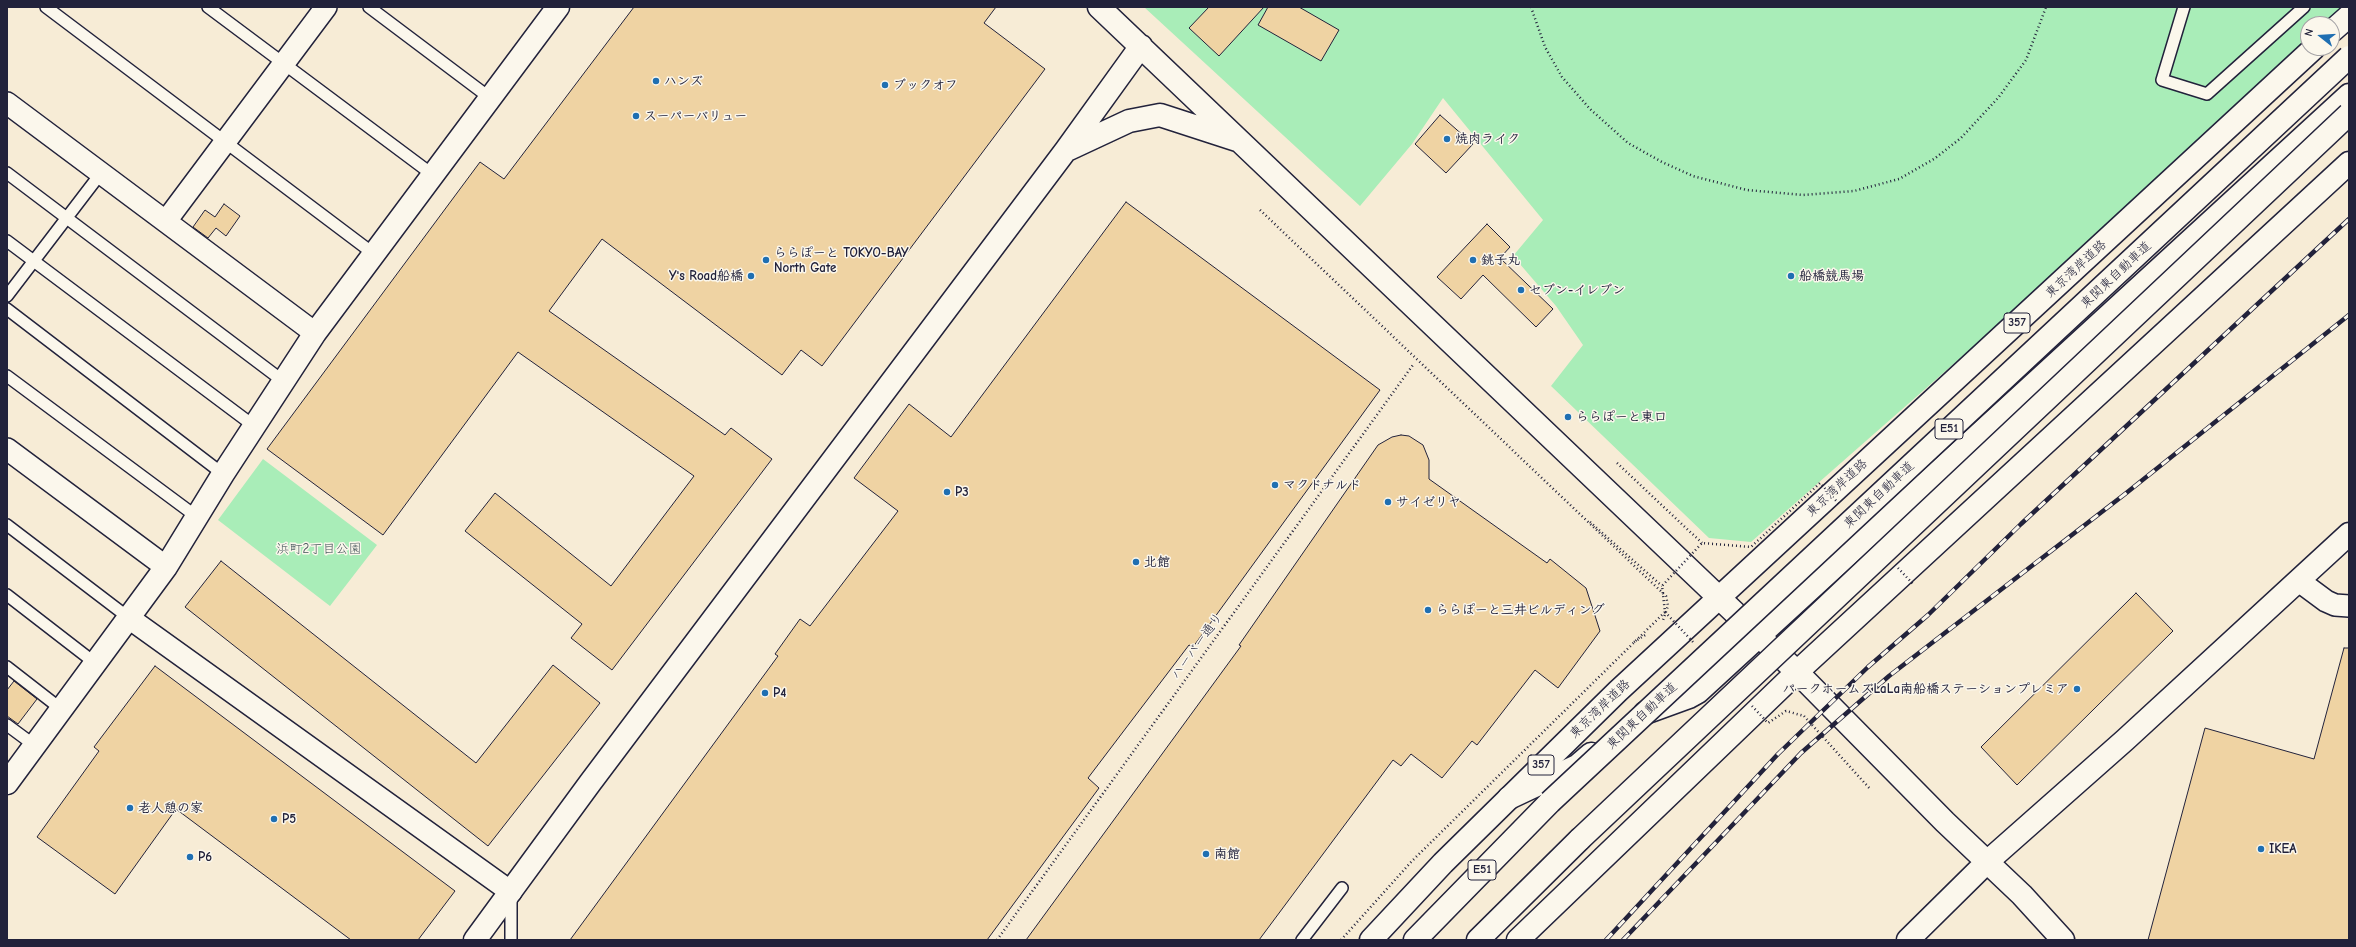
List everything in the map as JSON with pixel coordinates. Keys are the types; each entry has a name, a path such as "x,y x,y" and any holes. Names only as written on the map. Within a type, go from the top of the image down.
{"main road":[{"path":"1099,7 1244,142 1351,248 1797,672 1889,766 2022,895 2063,940"},
{"path":"7,782 166,567 223,474 315,333 490,98 550,10"},
{"path":"2340,24 2349,16"},
{"path":"475,940 590,783 1066,150 1141,46"},
{"name":"東京湾岸道路","path":"1371,940 1443,863 1613,696 2305,56"},
{"name":"東関東自動車道","path":"1415,940 1550,802 2349,57"},
{"path":"1508,799 1577,766 1628,720 1689,697 1698,692 2349,95"},
{"path":"1478,940 1591,828 2349,114"},
{"path":"1066,150 1129,121 1147,116 1160,115 1244,142"},
{"path":"1518,940 1797,672 2349,163"},
{"path":"1908,940 1987,862 2300,581 2349,534"}],"street":[{"path":"166,222 326,7"},
{"path":"7,103 315,333"},
{"path":"7,449 166,567"},
{"path":"2300,581 2326,601 2335,605 2349,606"},
{"path":"129,618 511,892"}],"lane":[{"path":"46,7 374,254"},
{"path":"208,7 433,174"},
{"path":"369,7 490,98"},
{"path":"2184,7 2162,80 2207,94 2304,7"},
{"path":"7,173 283,381"},
{"path":"7,296 101,173"},
{"path":"7,241 254,426"},
{"path":"7,309 223,474"},
{"path":"7,376 197,517"},
{"path":"7,525 129,618"},
{"path":"7,595 95,663"},
{"path":"7,667 61,709"},
{"path":"7,725 34,745"},
{"path":"1302,940 1342,888"},
{"path":"510,939 511,892"}],"path":[{"path":"1531,7 1545,47 1562,77 1590,109 1628,143 1662,162 1694,176 1747,190 1803,195 1854,191 1899,180 1934,159 1961,138 1998,98 2026,60 2046,7"},
{"path":"1260,210 1666,596 1666,615 1648,634 1634,642"},
{"name":"ハーバー通り","path":"997,940 1413,364"},
{"path":"1513,452 1662,586"},
{"path":"1617,463 1702,543"},
{"path":"1341,940 1412,860 1665,612"},
{"path":"1804,716 1871,790"}],"green space":[{"name":"船橋競馬場","path":"1144,7 2343,7 2333,16 2300,16 2300,47 2032,295 1751,542 1709,538 1551,386 1583,345 1556,306 1513,256 1543,220 1443,98 1412,144 1360,206"},
{"name":"浜町2丁目公園","path":"263,459 377,545 330,606 218,520"}],"building":[{"path":"634,7 996,7 984,23 1045,69 822,366 801,350 782,375 602,239 549,311 725,435 731,428 772,459 612,670 571,638 582,624 465,531 495,493 611,586 694,476 518,352 383,535 267,449 480,162 504,179"},
{"path":"1209,7 1264,7 1219,56 1189,28"},
{"path":"1268,7 1299,7 1339,30 1321,61 1258,25"},
{"path":"1440,115 1473,144 1446,173 1415,144"},
{"name":"北館","path":"1126,202 1380,390 1193,647 1189,645 1088,778 1099,788 987,940 570,940 778,656 775,654 800,619 810,626 898,511 854,478 909,404 951,437"},
{"path":"224,204 240,216 226,236 216,228 208,238 193,227 205,210 215,217"},
{"path":"1487,224 1510,247 1500,258 1553,309 1536,327 1483,275 1461,299 1437,277"},
{"path":"1401,435 1409,436 1423,445 1429,460 1429,479 1547,563 1550,559 1586,588 1600,631 1558,688 1535,670 1477,745 1472,741 1442,778 1411,754 1401,766 1393,760 1259,940 1026,940 1241,646 1239,645 1378,445 1392,437"},
{"path":"221,561 476,763 553,665 600,703 488,846 185,607"},
{"name":"パークホームズLaLa南船橋ステーションプレミア","path":"2136,593 2173,631 2017,785 1981,747"},
{"name":"IKEA","path":"2344,648 2349,648 2349,940 2148,940 2205,728 2314,759"},
{"name":"P5","path":"155,666 455,891 418,940 351,940 176,809 115,894 37,837 99,751 94,747"},
{"path":"14,681 37,699 18,724 7,716 7,690"}],"railway":[{"path":"1606,940 1778,754 1868,667 1928,615 2021,524 2349,219"},
{"path":"1623,940 1801,753 1889,676 2125,494 2349,315"}],"place":[{"name":"ハンズ","path":"656,81"},
{"name":"ブックオフ","path":"885,85"},
{"name":"スーパーバリュー","path":"636,116"},
{"name":"焼肉ライク","path":"1447,139"},
{"name":"ららぽーと TOKYO−BAY North Gate","path":"766,260"},
{"name":"銚子丸","path":"1473,260"},
{"name":"Y's Road船橋","path":"751,276"},
{"name":"船橋競馬場","path":"1791,276"},
{"name":"セブン-イレブン","path":"1521,290"},
{"name":"ららぽーと東口","path":"1568,417"},
{"name":"マクドナルド","path":"1275,485"},
{"name":"P3","path":"947,492"},
{"name":"サイゼリヤ","path":"1388,502"},
{"name":"北館","path":"1136,562"},
{"name":"ららぽーと三井ビルディング","path":"1428,610"},
{"name":"パークホームズLaLa南船橋ステーションプレミア","path":"2077,689"},
{"name":"P4","path":"765,693"},
{"name":"老人憩の家","path":"130,808"},
{"name":"P5","path":"274,819"},
{"name":"IKEA","path":"2261,849"},
{"name":"南館","path":"1206,854"},
{"name":"P6","path":"190,857"}]}
